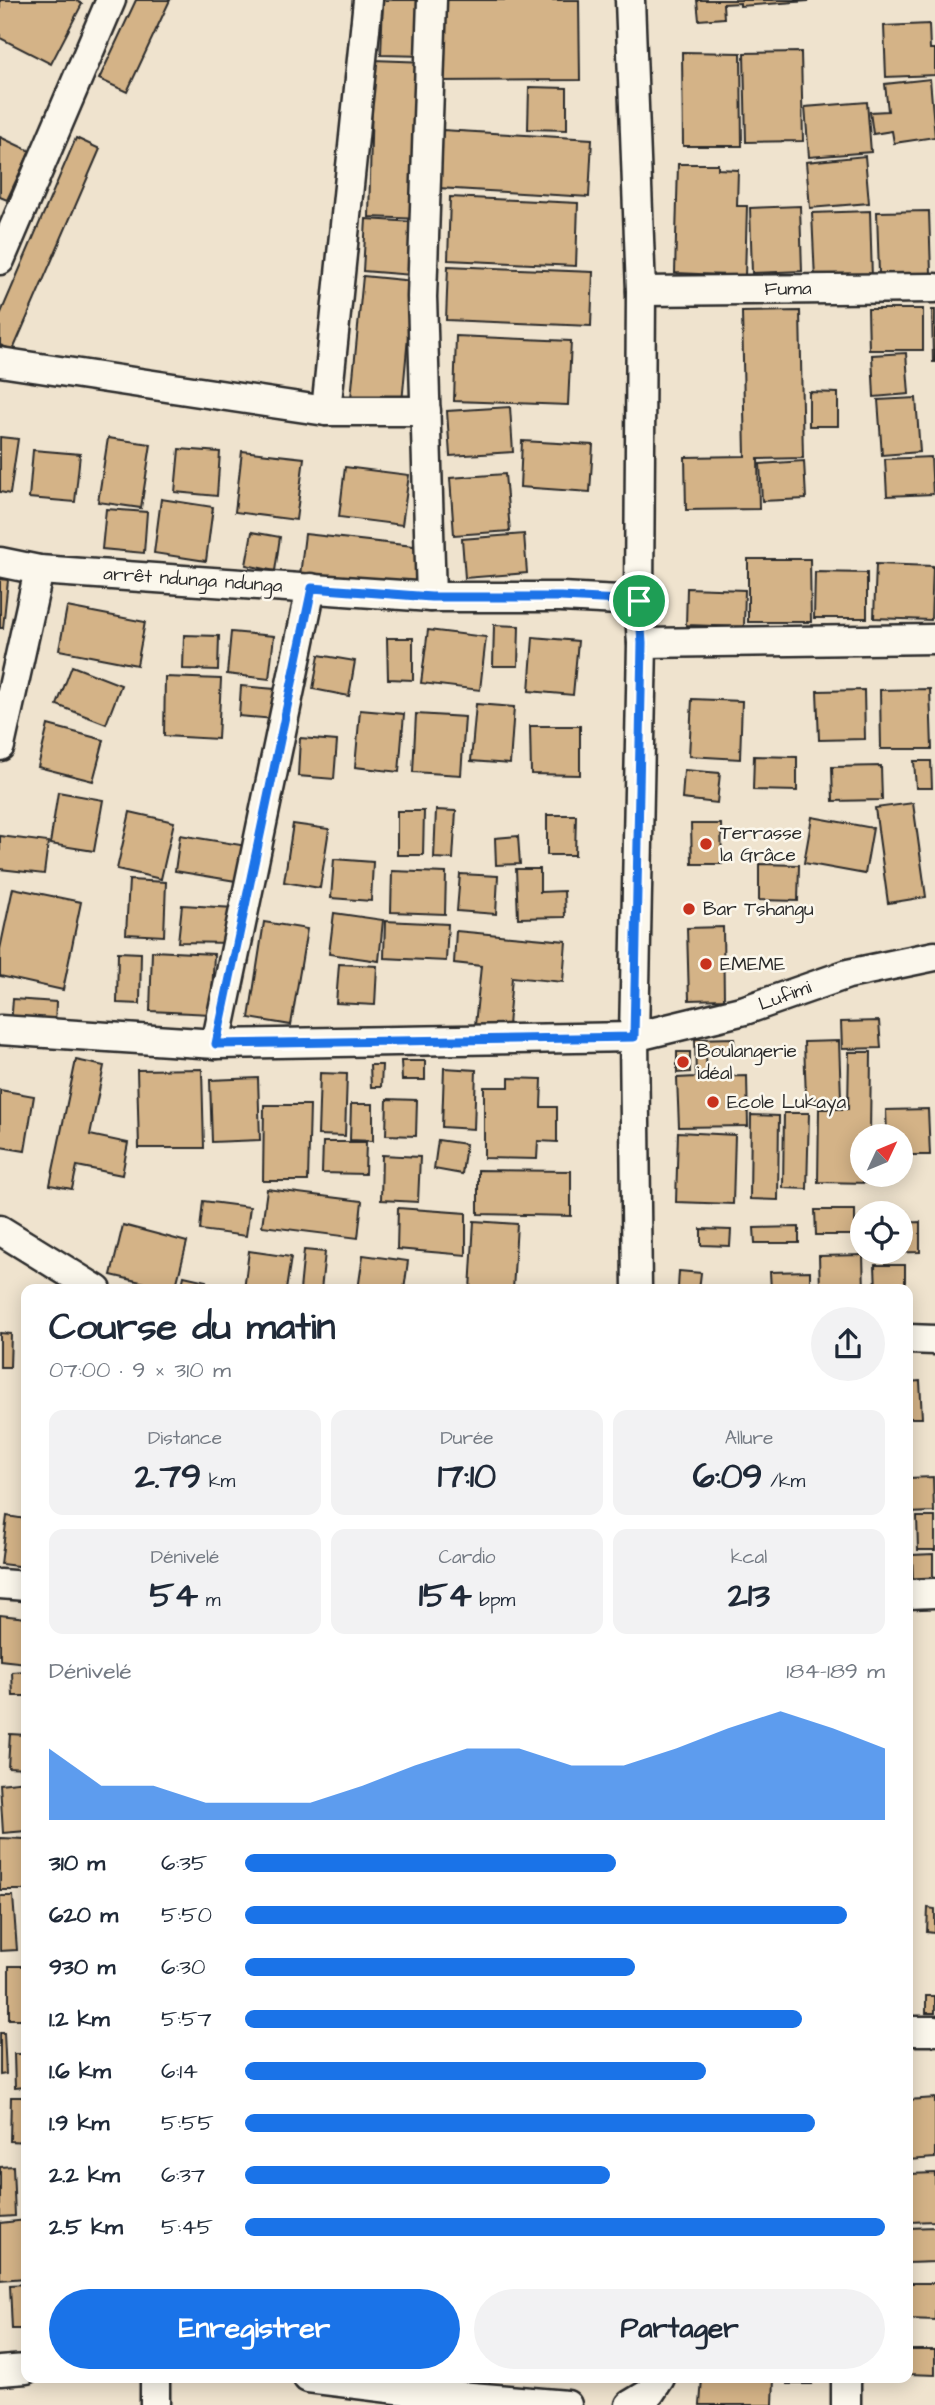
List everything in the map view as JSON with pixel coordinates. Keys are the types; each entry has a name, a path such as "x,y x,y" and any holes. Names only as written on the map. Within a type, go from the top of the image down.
{"street":[{"path":"0,260 111,0"},
{"path":"326,411 368,0"},
{"path":"431,597 422,285 432,0"},
{"path":"630,0 641,291 639,601 642,643 634,1037 637,1284"},
{"name":"Fuma","path":"641,291 935,288"},
{"path":"0,362 326,411 426,411"},
{"name":"arrêt ndunga ndunga","path":"0,562 39,570 431,597 561,597 639,601"},
{"path":"0,746 39,570"},
{"path":"216,1044 312,588"},
{"path":"642,643 935,639"},
{"name":"Lufimi","path":"0,1030 216,1044 634,1037 745,1010 848,974 935,956"},
{"path":"0,1230 87,1284"},
{"path":"913,1339 935,1340"},
{"path":"0,1584 21,1586"},
{"path":"913,1594 935,1593"},
{"path":"913,2031 935,2031"},
{"path":"0,2371 21,2369"},
{"path":"155,2383 155,2405"},
{"path":"354,2383 567,2405"},
{"path":"630,2405 650,2393 657,2383"},
{"path":"846,2383 846,2405"}],"building":[{"path":"0,0 75,0 82,4 51,64 0,38"},
{"path":"136,0 170,0 127,92 99,79"},
{"path":"383,0 427,0 426,56 381,55"},
{"path":"437,0 579,0 580,80 437,81"},
{"path":"697,0 808,1 740,6 740,3 723,4 724,18 699,20"},
{"path":"929,24 930,49 935,49 935,75 886,77 884,26"},
{"path":"682,52 741,53 742,146 683,146"},
{"path":"801,52 803,141 746,142 744,53"},
{"path":"373,60 427,62 423,219 369,217"},
{"path":"930,79 935,137 894,143 892,131 873,134 870,112 888,111 885,84"},
{"path":"529,87 567,88 567,130 528,129"},
{"path":"867,102 871,152 809,157 805,107"},
{"path":"442,130 592,139 589,197 438,188"},
{"path":"0,137 30,151 7,200 0,197"},
{"path":"76,138 100,149 13,350 0,345 0,315"},
{"path":"865,156 869,203 810,208 806,162"},
{"path":"678,164 718,164 718,169 738,170 737,206 747,206 745,276 675,273"},
{"path":"450,197 578,203 576,266 448,260"},
{"path":"800,206 802,271 752,273 750,208"},
{"path":"870,211 872,278 815,280 812,213"},
{"path":"929,211 931,273 879,274 877,212"},
{"path":"366,219 415,222 412,275 363,271"},
{"path":"448,266 593,272 591,326 446,320"},
{"path":"363,276 413,281 402,403 351,398"},
{"path":"868,309 923,309 923,350 869,350"},
{"path":"932,310 935,310 935,362 933,362"},
{"path":"800,311 803,458 758,459 759,509 686,510 685,457 745,456 742,312"},
{"path":"456,336 571,341 568,405 454,401"},
{"path":"906,353 909,394 874,397 872,355"},
{"path":"809,392 838,393 838,426 809,426"},
{"path":"916,398 920,452 882,455 878,400"},
{"path":"510,407 513,452 450,456 447,411"},
{"path":"0,437 18,439 10,494 0,492"},
{"path":"108,438 151,444 141,508 98,502"},
{"path":"522,441 593,445 590,492 520,487"},
{"path":"179,449 220,452 217,496 175,492"},
{"path":"33,450 80,454 75,502 29,498"},
{"path":"242,451 304,458 296,520 235,512"},
{"path":"931,457 933,494 887,496 885,459"},
{"path":"804,461 806,499 762,501 760,464"},
{"path":"345,467 409,475 402,525 339,517"},
{"path":"505,474 510,531 454,535 450,478"},
{"path":"161,499 213,507 206,561 154,553"},
{"path":"106,509 147,512 144,553 102,549"},
{"path":"252,532 280,537 275,571 246,565"},
{"path":"305,534 422,547 417,589 300,576"},
{"path":"524,534 527,573 465,578 462,539"},
{"path":"748,559 810,559 811,622 748,622"},
{"path":"876,564 933,566 931,620 874,618"},
{"path":"815,572 867,573 867,618 814,618"},
{"path":"0,579 8,580 3,628 0,628"},
{"path":"687,588 745,590 744,627 686,625"},
{"path":"67,607 145,622 137,665 59,650"},
{"path":"494,625 519,626 518,666 493,666"},
{"path":"428,630 486,637 480,690 421,683"},
{"path":"231,632 274,636 269,679 227,674"},
{"path":"184,635 219,636 218,670 183,669"},
{"path":"533,637 578,641 573,695 529,691"},
{"path":"387,638 413,638 413,680 388,679"},
{"path":"319,655 355,661 349,696 313,689"},
{"path":"72,666 121,685 106,724 57,705"},
{"path":"165,677 221,679 218,739 164,736"},
{"path":"241,686 275,689 274,719 239,716"},
{"path":"930,689 932,749 881,749 880,690"},
{"path":"864,690 865,739 819,740 817,691"},
{"path":"692,699 742,701 740,759 689,756"},
{"path":"476,704 514,707 510,764 471,761"},
{"path":"360,710 404,714 399,772 355,767"},
{"path":"416,714 465,717 461,775 413,772"},
{"path":"48,725 104,740 93,781 38,767"},
{"path":"530,726 580,726 580,775 531,774"},
{"path":"300,738 337,741 334,779 298,776"},
{"path":"754,756 797,757 797,791 753,790"},
{"path":"914,761 931,761 932,788 916,788"},
{"path":"881,766 882,800 833,801 832,767"},
{"path":"684,770 720,773 717,803 682,799"},
{"path":"58,792 103,800 94,851 50,844"},
{"path":"913,803 926,897 888,903 875,808"},
{"path":"436,810 456,811 453,859 434,858"},
{"path":"397,811 424,811 423,855 397,855"},
{"path":"130,812 174,822 161,879 117,869"},
{"path":"547,815 576,815 575,855 547,855"},
{"path":"812,817 873,828 865,874 804,863"},
{"path":"293,824 329,829 320,888 284,882"},
{"name":"Terrasse la Grâce","path":"691,824 721,824 722,864 692,864"},
{"path":"180,835 247,846 242,882 175,871"},
{"path":"0,836 48,842 44,874 0,869"},
{"path":"518,836 520,864 496,865 495,838"},
{"path":"334,859 373,862 371,901 331,898"},
{"path":"759,864 799,865 798,901 759,900"},
{"path":"516,869 540,869 540,892 564,891 565,917 518,918"},
{"path":"392,871 446,873 445,914 391,912"},
{"path":"460,874 498,876 496,914 457,911"},
{"path":"129,880 166,882 164,936 126,934"},
{"path":"13,888 81,902 63,990 0,976 0,949"},
{"path":"182,905 235,908 230,943 178,942"},
{"path":"334,913 383,920 379,961 329,954"},
{"path":"385,921 448,924 446,961 384,958"},
{"path":"264,922 307,929 291,1025 249,1018"},
{"name":"EMEME","path":"723,927 724,999 689,1000 687,928"},
{"path":"456,931 566,941 563,982 512,977 507,1038 474,1035 481,966 454,963"},
{"path":"152,951 214,954 211,1014 150,1011"},
{"path":"118,952 141,953 140,1004 117,1003"},
{"path":"339,964 377,966 375,1005 336,1003"},
{"path":"13,999 56,1002 55,1028 11,1025"},
{"path":"879,1021 881,1048 842,1049 841,1022"},
{"name":"Ecole Lukaya","path":"734,1038 735,1053 706,1053 707,1077 747,1076 748,1126 679,1127 677,1078 696,1077 695,1039"},
{"path":"839,1041 841,1098 806,1099 804,1042"},
{"name":"Boulangerie idéal","path":"677,1052 690,1052 690,1072 677,1073"},
{"path":"849,1052 871,1052 870,1124 850,1124 850,1183 818,1182 819,1109 848,1109"},
{"path":"76,1060 104,1066 90,1135 128,1143 122,1175 77,1166 72,1189 50,1185"},
{"path":"401,1061 425,1061 425,1080 402,1080"},
{"path":"370,1065 382,1065 381,1087 371,1087"},
{"path":"444,1068 476,1070 474,1129 442,1127"},
{"path":"202,1069 204,1148 139,1148 137,1070"},
{"path":"320,1073 347,1074 345,1136 318,1135"},
{"path":"258,1078 260,1140 212,1142 210,1080"},
{"path":"509,1078 542,1079 541,1107 557,1107 557,1142 538,1141 537,1159 484,1158 484,1087 509,1087"},
{"path":"0,1090 34,1096 25,1151 0,1147"},
{"path":"387,1099 417,1100 416,1136 386,1135"},
{"path":"351,1104 373,1104 373,1141 350,1140"},
{"path":"264,1105 310,1105 308,1181 263,1181"},
{"path":"928,1109 930,1155 914,1155 914,1124 887,1124 886,1110"},
{"path":"784,1113 809,1113 807,1189 783,1188"},
{"path":"751,1115 779,1116 778,1200 750,1199"},
{"path":"678,1132 735,1135 733,1204 676,1202"},
{"path":"438,1140 466,1144 462,1174 434,1169"},
{"path":"323,1142 366,1142 365,1174 322,1173"},
{"path":"382,1155 420,1157 418,1202 381,1200"},
{"path":"478,1170 571,1171 571,1216 478,1214"},
{"path":"267,1189 362,1201 358,1238 262,1226"},
{"path":"203,1201 250,1207 246,1236 200,1230"},
{"path":"398,1208 466,1213 466,1255 397,1249"},
{"path":"815,1210 850,1210 850,1235 816,1235"},
{"path":"474,1221 517,1224 513,1284 470,1284"},
{"path":"913,1222 920,1222 920,1252 913,1252"},
{"path":"123,1225 187,1242 176,1284 149,1284 111,1275"},
{"path":"799,1227 799,1243 755,1243 754,1228"},
{"path":"701,1229 731,1230 730,1246 701,1245"},
{"path":"304,1250 325,1252 322,1284 301,1284"},
{"path":"249,1251 291,1257 287,1284 245,1284"},
{"path":"363,1255 408,1261 405,1284 359,1284"},
{"path":"850,1255 850,1264 863,1264 864,1284 820,1284 819,1256"},
{"path":"875,1265 905,1265 905,1284 876,1284"},
{"path":"679,1271 701,1273 700,1284 678,1284"},
{"path":"810,1271 810,1284 771,1284 770,1272"},
{"path":"184,1276 206,1281 205,1284 182,1284"},
{"path":"0,1333 11,1334 10,1367 0,1367"},
{"path":"920,1381 922,1418 913,1418 913,1382"},
{"path":"933,1477 934,1512 913,1513 913,1478"},
{"path":"7,1516 21,1518 21,1566 1,1564"},
{"path":"917,1517 935,1517 935,1550 918,1550"},
{"path":"933,1554 933,1584 913,1584 913,1555"},
{"path":"0,1615 21,1617 21,1662 0,1660"},
{"path":"21,1671 21,1696 13,1696 12,1672"},
{"path":"10,1734 21,1735 21,1768 8,1767"},
{"path":"21,1782 21,1831 3,1833 0,1784"},
{"path":"0,1838 21,1839 21,1890 0,1890"},
{"path":"0,1896 13,1896 17,1950 0,1951"},
{"path":"928,1908 935,1909 935,1933 927,1932"},
{"path":"9,1966 21,1966 21,2019 9,2019"},
{"path":"926,1996 935,1996 935,2013 926,2013"},
{"path":"0,2033 4,2033 6,2074 0,2075"},
{"path":"14,2054 21,2054 21,2087 15,2088"},
{"path":"11,2097 21,2097 21,2142 10,2141"},
{"path":"935,2098 935,2158 913,2160 913,2100"},
{"path":"13,2166 15,2216 0,2217 0,2167"},
{"path":"935,2173 935,2221 913,2222 913,2174"},
{"path":"21,2221 21,2278 0,2280 0,2223"},
{"path":"935,2227 935,2262 913,2263 913,2228"},
{"path":"913,2283 935,2283 935,2320 913,2319"},
{"path":"21,2284 21,2329 12,2329 10,2285"},
{"path":"913,2350 935,2350 935,2375 913,2374"},
{"path":"702,2383 774,2383 773,2405 700,2405"}],"place":[{"name":"Terrasse la Grâce","path":"706,844"},
{"name":"Bar Tshangu","path":"689,909"},
{"name":"EMEME","path":"706,964"},
{"name":"Boulangerie idéal","path":"683,1062"},
{"name":"Ecole Lukaya","path":"713,1102"}],"route":[{"path":"312,588 431,597 561,597 639,601 642,643 634,1037 216,1044 312,588"}]}
